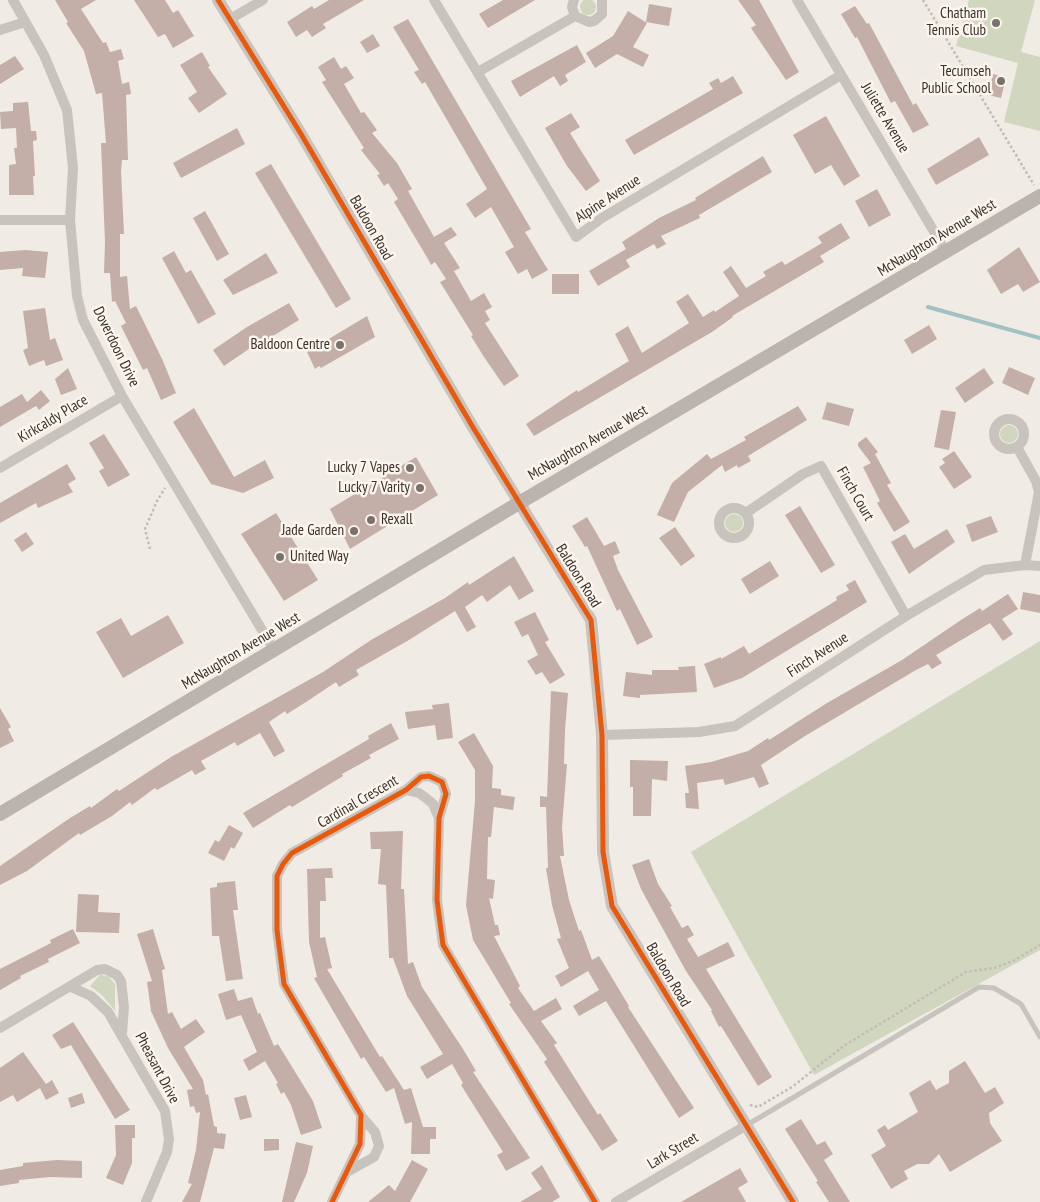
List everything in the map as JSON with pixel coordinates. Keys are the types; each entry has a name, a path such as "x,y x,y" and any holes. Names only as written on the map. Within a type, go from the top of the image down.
{"main road":[{"name":"McNaughton Avenue West","path":"0,814 519,503 946,252 1038,192"}],"street":[{"name":"Doverdoon Drive","path":"13,0 44,54 67,110 73,168 70,220 77,296 83,320 122,396 274,650"},
{"name":"Baldoon Road","path":"218,0 301,134 519,503 591,620 602,735 603,852 612,906 793,1202"},
{"path":"230,19 263,0"},
{"name":"Alpine Avenue","path":"434,0 576,237 602,218 842,76"},
{"path":"574,0 572,7 575,16 584,22 594,21 602,14 602,0"},
{"name":"Juliette Avenue","path":"798,0 946,252"},
{"path":"478,72 575,16"},
{"path":"0,30 25,22"},
{"path":"0,220 70,220"},
{"name":"Kirkcaldy Place","path":"0,468 122,396"},
{"path":"1017,447 1036,481 1039,492 1025,565"},
{"name":"Finch Court","path":"746,513 803,474 821,466 906,616"},
{"name":"Finch Avenue","path":"602,735 699,732 735,726 906,616 984,570 1025,565 1040,566"},
{"name":"Cardinal Crescent","path":"346,1174 378,1152 379,1139 361,1115 284,984 277,930 277,876 283,864 292,853 406,790 421,777 429,776 442,782 446,794 440,818 437,900 443,945 595,1202"},
{"name":"Cardinal Crescent","path":"406,790 419,793 426,798 433,804 440,818"},
{"name":"Pheasant Drive","path":"0,1028 72,987 97,970 105,969 117,974 124,992 122,1033"},
{"name":"Pheasant Drive","path":"72,987 100,1004 122,1033 165,1111 169,1138 167,1152 146,1202"},
{"name":"Cardinal Crescent","path":"332,1202 360,1144 361,1115"},
{"name":"Lark Street","path":"616,1202 745,1126"}],"lane":[{"path":"745,1126 979,987 994,988 1021,1004 1040,1037"}],"path":[{"path":"923,0 1038,192"},
{"path":"150,549 145,529 163,490 175,482"},
{"path":"750,1105 758,1107 792,1087 846,1045 966,972 994,968 1013,961 1040,945"}],"green space":[{"path":"585,-1 591,-1 596,4 594,13 585,15 580,10 580,4"},
{"name":"Chatham Tennis Club","path":"969,0 1035,0 1021,52 1040,57 1040,131 1004,122 1018,63 956,46"},
{"path":"1009,425 1015,428 1018,434 1015,440 1009,443 1003,440 1000,434 1003,428"},
{"path":"734,514 740,517 743,523 740,529 734,532 728,529 725,523 728,517"},
{"path":"1040,641 1040,950 814,1075 691,852"},
{"path":"100,975 108,976 115,984 115,1011 103,996 90,986"}],"building":[{"path":"55,0 96,0 81,9 103,43 106,42 110,52 121,49 124,59 118,61 122,84 129,82 131,94 126,95 128,160 122,160 121,171 124,234 120,234 120,277 127,276 130,309 136,306 163,361 176,393 161,400 147,368 143,370 121,326 126,323 115,301 112,302 110,273 104,273 105,242 101,143 106,143 102,93 96,94 84,51 66,23 68,22"},
{"path":"134,0 165,0 173,13 178,10 194,36 173,48 165,34 158,37"},
{"path":"329,0 364,0 323,24 326,28 312,37 307,30 296,37 287,22 312,6 314,9"},
{"path":"503,0 535,0 488,28 479,14"},
{"path":"738,0 759,0 799,72 786,80 751,28 756,25"},
{"path":"649,4 672,8 669,26 646,22"},
{"path":"855,6 867,24 869,23 913,105 916,103 929,125 913,133 895,101 891,103 857,37 855,38 841,14"},
{"path":"628,11 647,23 633,47 649,55 643,67 617,54 595,68 586,53 613,36"},
{"path":"408,19 531,229 525,232 548,270 532,279 527,269 518,274 505,252 514,247 491,207 475,218 466,204 487,189 425,82 422,84 414,72 419,70 393,27"},
{"path":"373,34 380,46 367,53 360,42"},
{"path":"577,45 586,62 565,75 568,81 560,86 554,76 520,97 511,81"},
{"path":"202,52 210,66 208,67 227,94 199,113 188,98 197,92 180,65"},
{"path":"15,56 24,69 0,84 0,65"},
{"path":"334,57 341,69 346,66 354,78 344,84 361,113 364,112 377,130 372,133 397,163 412,189 408,191 434,237 451,227 457,235 444,243 460,268 454,271 471,301 484,293 492,307 485,311 490,320 485,323 519,376 504,386 471,336 473,335 440,282 446,279 435,262 431,265 394,202 398,199 388,183 384,186 377,175 380,174 361,150 364,148 322,82 326,80 318,67"},
{"path":"993,74 1006,78 1001,98 988,95"},
{"path":"733,76 743,93 634,155 625,140 713,89 709,83 718,78 721,83"},
{"path":"28,102 31,131 36,131 37,140 33,141 34,195 9,195 9,165 16,164 14,148 17,148 16,128 1,129 0,112 13,111 13,103"},
{"path":"571,113 580,127 570,133 600,181 586,191 567,166 545,128"},
{"path":"826,116 860,176 844,186 831,165 815,174 793,135"},
{"path":"237,128 245,144 181,178 173,163"},
{"path":"979,137 989,155 936,185 927,169"},
{"path":"763,156 772,172 699,215 700,218 661,236 666,244 657,249 654,244 626,260 630,267 598,286 589,271 626,249 622,242 659,218 696,200 695,198"},
{"path":"271,164 351,299 336,308 255,173"},
{"path":"877,189 891,215 869,227 855,201"},
{"path":"205,211 229,254 217,261 193,218"},
{"path":"841,223 850,238 820,256 824,262 732,316 712,332 534,436 526,424 577,390 578,392 629,361 615,334 628,326 642,353 689,323 676,302 688,294 703,317 714,310 715,312 739,296 723,272 731,266 746,288 766,276 763,272 782,261 785,265 822,243 818,237"},
{"path":"1019,247 1040,282 1023,292 1018,284 1001,294 987,270"},
{"path":"25,250 48,252 45,278 22,276 23,268 0,270 0,252"},
{"path":"174,251 186,273 191,270 216,314 198,324 162,258"},
{"path":"266,253 278,273 233,295 223,280"},
{"path":"552,274 579,274 579,294 552,294"},
{"path":"289,303 299,320 263,342 262,340 224,366 213,350 247,327"},
{"path":"45,308 50,340 55,338 63,360 46,366 44,360 29,366 23,350 28,348 23,311"},
{"name":"Baldoon Centre","path":"367,316 375,337 321,368 319,366 315,369 307,352"},
{"path":"929,325 937,339 912,354 904,340"},
{"path":"1009,367 1035,378 1028,395 1002,383"},
{"path":"68,368 77,389 61,395 55,379"},
{"path":"984,368 994,383 965,403 955,388"},
{"path":"41,390 50,401 39,410 36,406 0,427 0,407 22,394 27,402"},
{"path":"827,402 854,409 849,426 822,419"},
{"path":"798,406 807,420 748,456 751,461 738,468 737,465 725,472 722,465 688,492 674,522 657,515 672,483 707,454 711,459 746,440 744,437"},
{"path":"194,408 234,477 265,460 274,478 243,493 211,484 173,422"},
{"path":"941,410 956,412 949,450 934,447"},
{"path":"104,434 130,475 108,487 99,471 104,468 89,443"},
{"path":"866,437 878,452 875,454 891,483 887,485 910,522 894,532 877,503 880,501 863,467 871,463 858,446 858,443"},
{"path":"954,451 972,477 954,489 939,467 945,463 942,459"},
{"path":"416,457 438,495 350,549 330,509"},
{"path":"67,464 76,479 68,484 73,492 38,508 36,503 0,523 0,503"},
{"path":"800,506 835,565 821,573 785,515"},
{"name":"United Way","path":"276,513 318,580 284,601 241,534"},
{"path":"991,516 998,532 972,542 966,525"},
{"path":"587,517 604,546 615,541 620,553 613,556 618,570 653,637 637,645 620,609 617,611 587,546 585,547 572,526"},
{"path":"675,527 695,556 681,566 659,538"},
{"path":"947,529 955,542 909,574 891,542 905,534 914,549"},
{"path":"26,532 34,544 22,552 14,540"},
{"path":"514,556 534,591 519,600 510,585 487,602 482,595 465,607 476,627 467,632 455,611 356,670 359,675 339,687 336,682 287,714 285,711 269,722 285,751 274,757 260,733 237,746 235,742 201,761 206,769 195,775 192,770 157,790 155,788 132,805 130,802 112,816 80,835 79,833 27,871 0,885 0,866 70,818 90,806 91,808 117,789 119,791 171,757 323,672 371,640 445,598 468,582 469,585"},
{"path":"770,561 779,576 750,594 741,579"},
{"path":"855,580 867,602 742,678 714,688 704,664 721,657 721,659 744,646 749,654 837,600 836,597 849,590 846,585"},
{"path":"1023,592 1040,595 1040,613 1020,609"},
{"path":"1008,594 1018,609 1002,619 1013,634 1003,641 990,623 936,655 942,663 932,669 928,664 916,670 805,736 761,765 769,784 759,788 754,777 725,785 723,779 697,783 699,809 686,808 685,793 689,793 685,766 711,762 748,751 768,738 769,740 827,703 902,660 980,608 982,611"},
{"path":"535,612 549,640 545,642 565,675 550,684 542,672 536,675 527,661 538,655 528,634 522,637 514,622"},
{"path":"168,615 184,643 123,678 96,632 121,618 131,636"},
{"path":"695,666 697,692 640,695 640,698 623,696 626,672 652,675 652,670 679,670 678,667"},
{"path":"551,691 568,693 564,764 567,764 562,827 564,856 560,856 569,900 579,931 581,930 592,960 599,956 628,1007 694,1108 679,1118 606,1001 579,1016 573,1006 599,990 588,971 561,987 555,976 569,968 557,939 561,938 552,905 546,868 548,868 546,807 540,807 540,796 547,797"},
{"path":"449,703 453,738 437,740 435,725 408,729 405,712 433,709 432,705"},
{"path":"0,708 11,727 8,729 14,741 0,748"},
{"path":"391,723 399,739 369,755 371,758 342,774 343,776 253,828 243,813 369,739 368,736"},
{"path":"474,733 493,766 492,788 501,789 501,795 515,797 513,810 494,807 491,837 488,837 487,879 495,880 493,899 489,898 495,925 498,925 500,935 494,936 520,986 518,988 534,1011 556,998 562,1009 541,1021 557,1043 554,1045 598,1115 600,1113 618,1141 602,1151 544,1062 547,1059 509,1004 511,1003 473,940 466,905 475,801 475,770 458,742"},
{"path":"630,760 668,761 667,781 652,779 651,816 633,816 633,787 630,787"},
{"path":"229,825 243,833 234,849 231,847 224,861 208,853 215,840 219,842"},
{"path":"403,831 401,889 404,889 408,964 413,962 422,987 463,1049 476,1071 473,1072 530,1158 506,1171 497,1155 503,1152 461,1085 463,1083 452,1064 427,1079 420,1067 443,1054 407,996 393,958 389,958 386,885 378,884 381,849 371,849 370,832"},
{"path":"649,859 658,884 672,906 670,907 682,928 688,925 694,935 687,939 698,957 728,942 735,956 706,969 772,1077 758,1086 721,1026 719,1027 712,1010 686,971 641,889 632,865"},
{"path":"332,868 333,878 325,878 326,901 320,901 320,938 325,937 332,968 327,969 380,1057 382,1056 404,1090 411,1088 423,1127 436,1127 436,1139 430,1139 430,1154 411,1154 412,1122 405,1124 394,1088 386,1092 364,1057 361,1059 314,978 317,977 309,942 307,869"},
{"path":"235,881 238,910 233,910 243,979 226,981 219,936 212,936 210,888 217,887 217,883"},
{"path":"78,894 99,895 98,912 120,913 119,933 76,932"},
{"path":"73,929 80,943 48,959 49,962 20,976 21,978 0,990 0,969 51,943 50,940"},
{"path":"153,929 165,969 162,970 168,1014 172,1012 181,1029 196,1019 205,1032 184,1047 203,1080 206,1095 208,1094 214,1126 217,1127 217,1133 226,1134 224,1149 214,1148 200,1202 182,1202 192,1184 188,1183 196,1150 200,1112 196,1113 194,1106 190,1107 187,1090 193,1089 168,1048 151,1011 147,982 152,981 137,934"},
{"path":"234,989 238,1001 252,997 274,1046 278,1044 313,1101 322,1128 301,1135 291,1105 284,1092 281,1094 276,1084 278,1083 265,1061 249,1071 243,1060 257,1052 241,1015 226,1020 218,994"},
{"path":"73,1022 130,1110 115,1119 71,1045 61,1049 52,1035"},
{"path":"23,1052 46,1084 52,1080 59,1093 46,1100 40,1088 17,1102 13,1095 0,1102 0,1068"},
{"path":"965,1061 985,1093 995,1087 1004,1103 989,1113 990,1123 1002,1141 950,1172 939,1154 929,1164 917,1164 904,1171 908,1179 891,1189 871,1155 886,1146 877,1130 885,1125 888,1130 918,1112 909,1093 930,1080 936,1090 949,1083 949,1071"},
{"path":"82,1093 85,1103 71,1108 68,1098"},
{"path":"246,1095 252,1117 240,1120 234,1098"},
{"path":"801,1119 817,1145 825,1141 833,1154 824,1160 850,1202 829,1202 816,1182 818,1181 785,1129"},
{"path":"115,1125 135,1125 135,1138 132,1138 132,1163 123,1185 106,1178 116,1155"},
{"path":"264,1139 279,1139 279,1150 264,1151"},
{"path":"296,1142 313,1146 307,1173 294,1202 282,1202"},
{"path":"57,1160 82,1161 82,1178 50,1177 19,1180 19,1183 0,1186 0,1170 23,1166 23,1163"},
{"path":"412,1160 428,1169 410,1202 368,1202 389,1185 395,1191"},
{"path":"542,1165 560,1197 552,1202 520,1202 542,1189 531,1173"},
{"path":"740,1168 748,1182 738,1188 746,1202 681,1202"}],"waterway":[{"path":"928,307 1040,338"}],"cycle path":[{"path":"218,0 301,134 471,424 591,620 602,735 603,852 612,906 793,1202"},
{"path":"332,1202 360,1144 361,1115 284,984 277,930 277,876 283,864 292,853 406,790 421,777 429,776 442,782 446,794 439,818 437,900 443,945 595,1202"}],"place":[{"name":"Chatham Tennis Club","path":"996,23"},
{"name":"Tecumseh Public School","path":"1001,81"},
{"name":"Baldoon Centre","path":"340,345"},
{"name":"Lucky 7 Vapes","path":"410,468"},
{"name":"Lucky 7 Varity","path":"420,488"},
{"name":"Rexall","path":"371,520"},
{"name":"Jade Garden","path":"354,531"},
{"name":"United Way","path":"280,557"}]}
